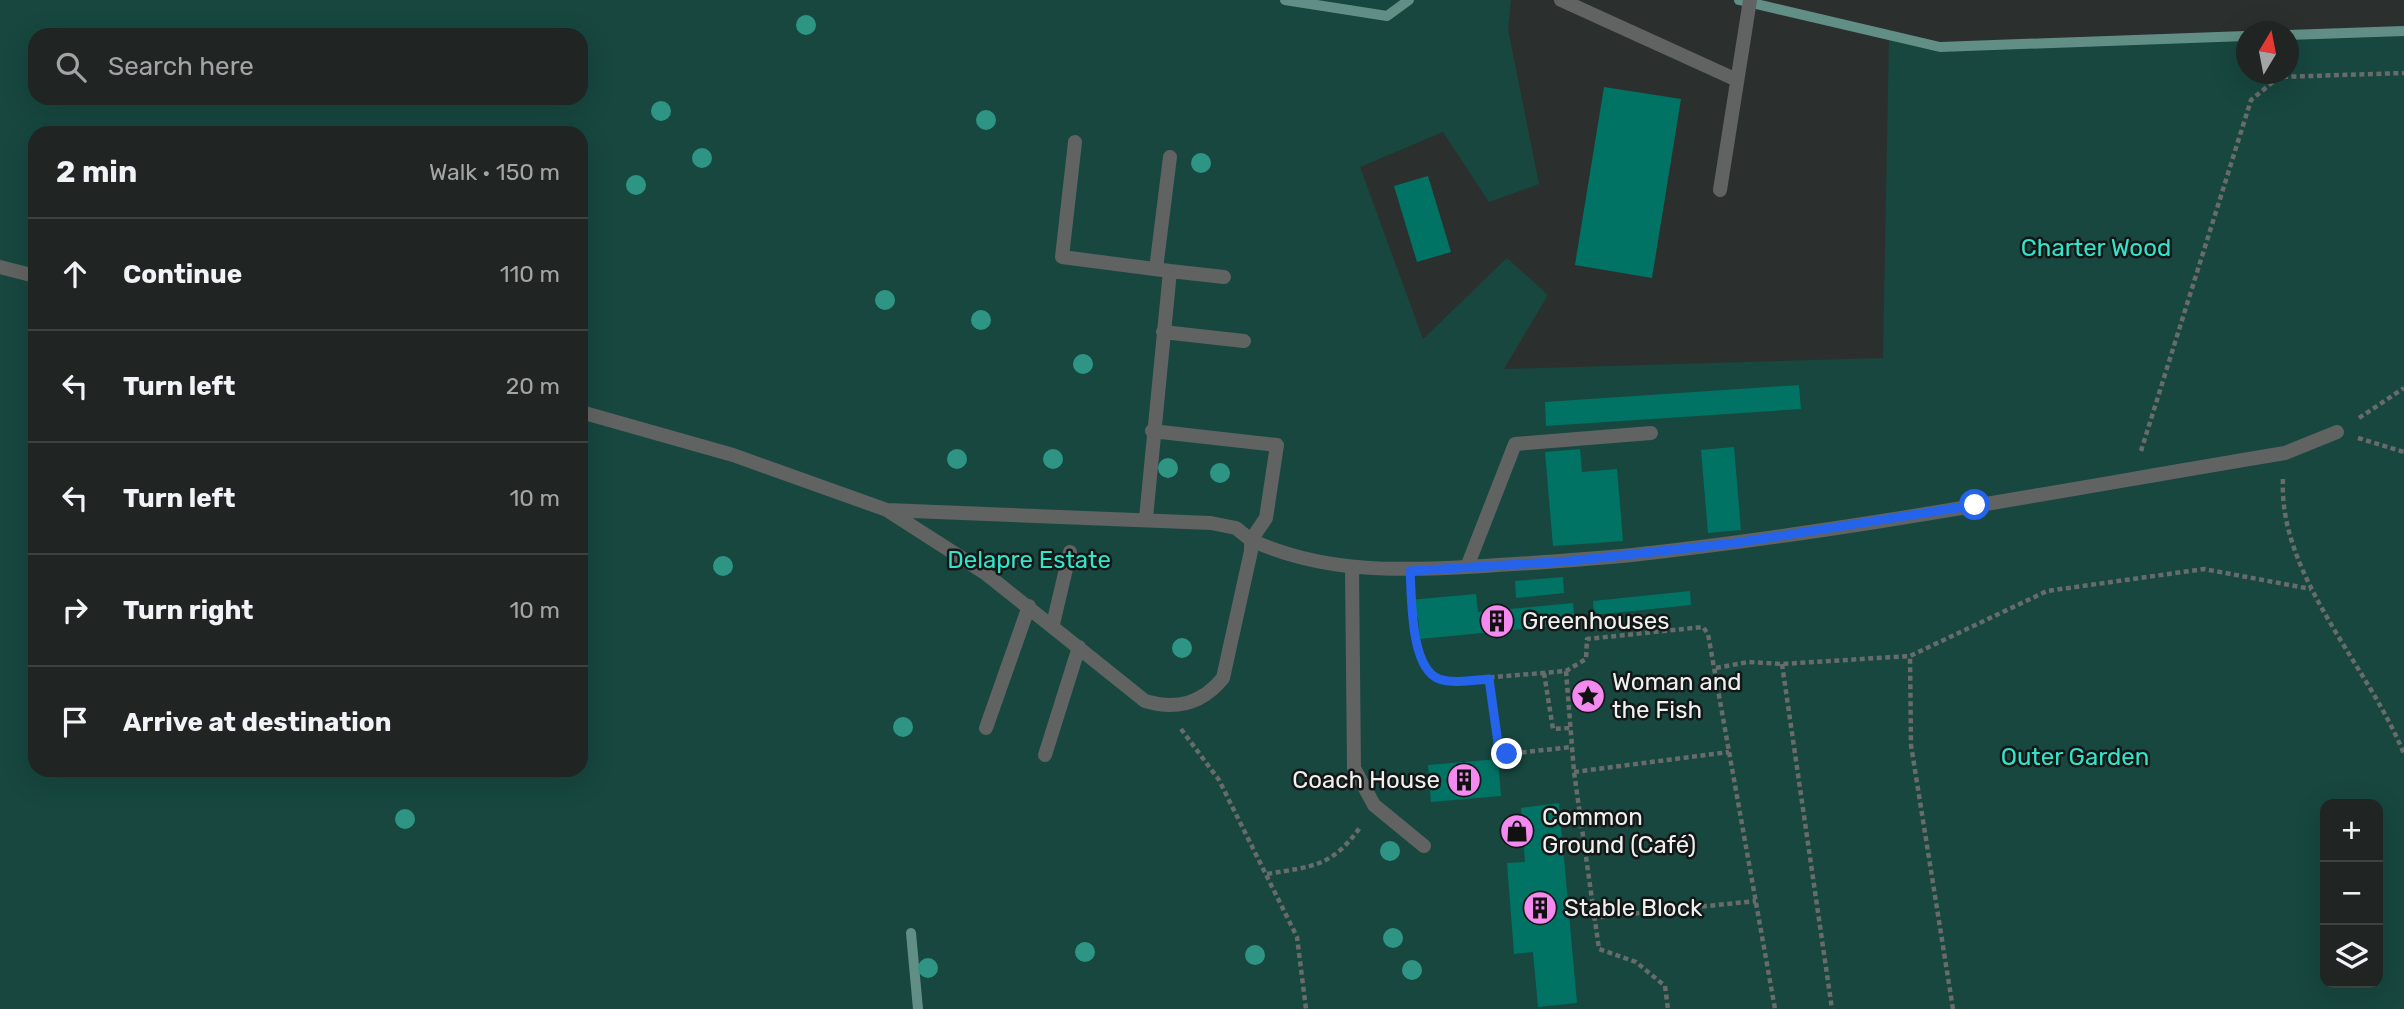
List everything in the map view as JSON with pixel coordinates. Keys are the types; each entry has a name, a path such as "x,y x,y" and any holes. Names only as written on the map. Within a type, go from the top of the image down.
{"lane":[{"path":"1560,0 1737,80"},
{"path":"1720,190 1750,0"},
{"path":"1075,142 1062,257 1224,277"},
{"path":"1146,518 1163,332 1163,270 1170,156"},
{"path":"0,267 28,274"},
{"path":"1163,332 1244,341"},
{"path":"588,414 733,455 887,510 985,573 1053,624 1145,701 1163,706 1191,704 1212,692 1223,678 1249,564 1251,540 1262,527 1272,487 1276,445 1152,431"},
{"path":"887,510 1146,518 1236,527 1251,540 1281,554 1352,568 1410,571 1466,568 1570,561 1735,543 2285,453 2337,432"},
{"path":"1466,568 1515,444 1651,433"},
{"path":"1053,624 1070,552"},
{"path":"1352,568 1354,768 1374,805 1424,846"},
{"path":"986,728 1029,606"},
{"path":"1045,755 1079,647"}],"path":[{"path":"2133,478 2251,100 2279,77 2404,73"},
{"path":"2337,432 2404,388"},
{"path":"2337,432 2404,452"},
{"path":"2285,453 2282,507 2311,589 2392,723 2404,754"},
{"path":"1716,668 1748,662 1782,664 1910,656 2047,591 2204,569 2311,589"},
{"path":"1410,571 1422,664 1436,678 1447,681 1566,671 1586,659 1587,639 1703,627 1709,634 1775,1009"},
{"path":"1910,656 1911,745 1953,1009"},
{"path":"1782,664 1832,1009"},
{"path":"1566,671 1574,772 1592,918 1599,949 1636,961 1665,986 1668,1009"},
{"path":"1544,673 1553,729 1571,728"},
{"path":"1489,679 1498,743 1507,754 1572,747"},
{"path":"1163,706 1219,780 1297,937 1306,1009"},
{"path":"1574,772 1729,752"},
{"path":"1267,874 1334,858 1350,842 1360,826 1370,821 1395,821"},
{"path":"1592,918 1756,901"}],"green space":[{"name":"Delapre Estate","path":"0,0 1511,0 1508,29 1539,184 1489,202 1443,132 1360,167 1423,339 1507,258 1548,295 1504,369 1883,358 1889,35 1940,47 2236,36 2236,84 2299,84 2299,35 2404,31 2404,1009 0,1009"}],"building":[{"path":"1604,87 1681,99 1652,278 1575,265"},
{"path":"1428,176 1451,252 1417,262 1394,186"},
{"path":"1799,385 1801,409 1546,426 1545,402"},
{"path":"1734,447 1741,530 1708,533 1701,450"},
{"path":"1580,449 1582,472 1617,469 1623,541 1553,546 1545,452"},
{"path":"1563,577 1564,593 1516,598 1515,581"},
{"path":"1690,591 1691,605 1594,615 1593,601"},
{"name":"Greenhouses","path":"1476,594 1478,612 1573,603 1575,624 1420,639 1418,617 1410,618 1409,600"},
{"name":"Coach House","path":"1498,759 1501,796 1431,802 1428,765"},
{"name":"Stable Block","path":"1559,803 1577,1003 1538,1007 1533,952 1514,954 1507,863 1525,862 1521,808"}],"waterway":[{"path":"1285,0 1387,16 1409,0"},
{"path":"1739,0 1940,47 2236,36"},
{"path":"2299,35 2404,31"},
{"path":"911,933 918,1009"}],"place":[{"name":"Greenhouses","path":"1497,621"},
{"name":"Woman and the Fish","path":"1588,696"},
{"name":"Coach House","path":"1464,780"},
{"name":"Common Ground (Café)","path":"1517,831"},
{"name":"Stable Block","path":"1540,908"}],"route":[{"path":"1507,754 1498,743 1489,679 1447,681 1436,678 1422,664 1418,654 1410,571 1570,561 1735,543 1975,505"}],"park label":[{"name":"Charter Wood","path":"2096,248"},
{"name":"Outer Garden","path":"2075,757"}]}
